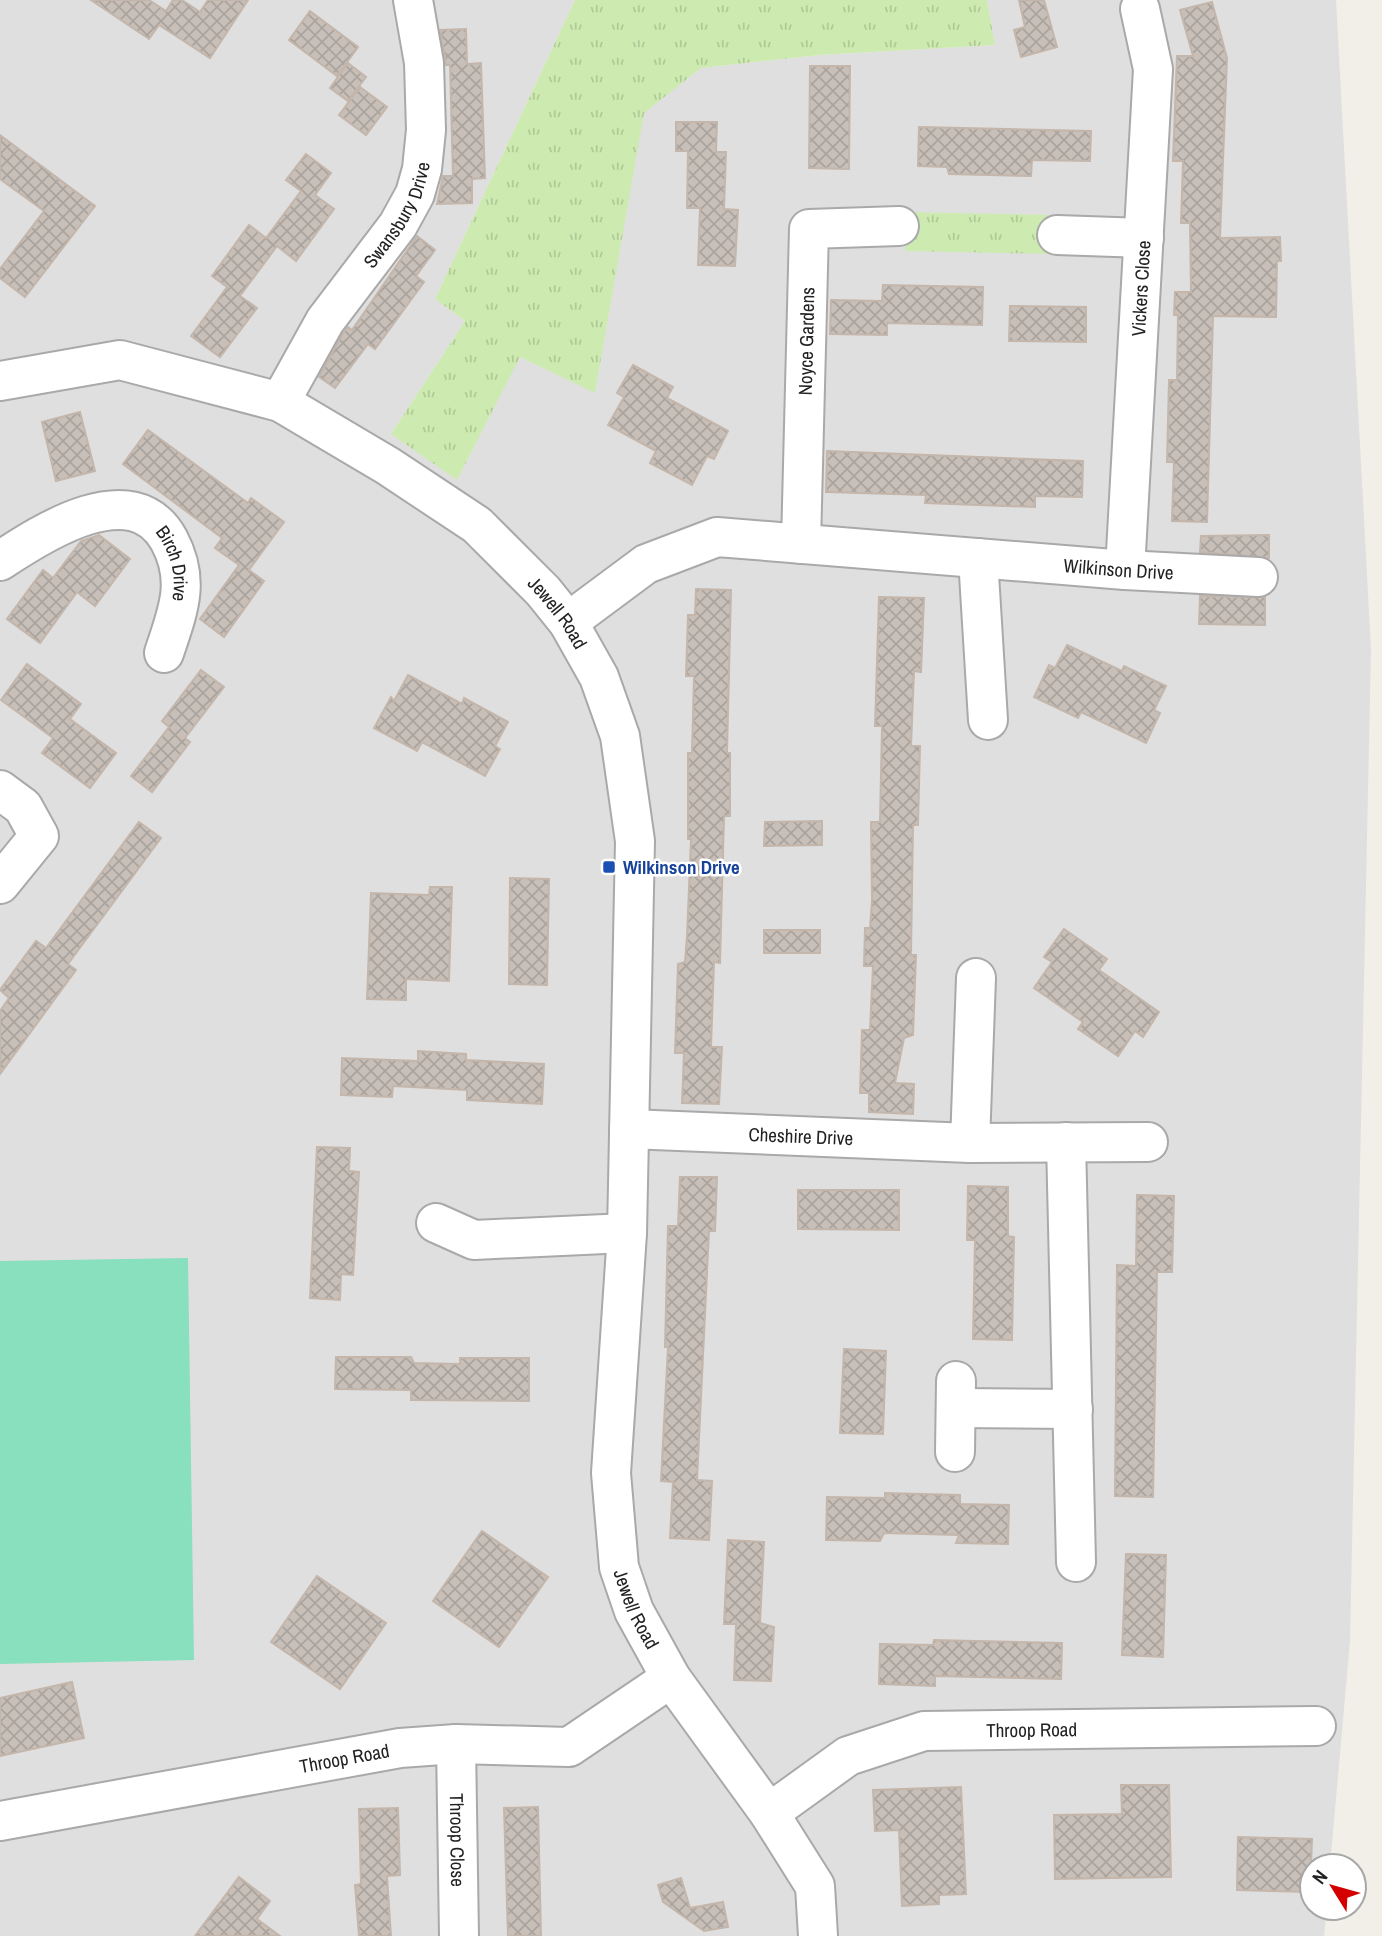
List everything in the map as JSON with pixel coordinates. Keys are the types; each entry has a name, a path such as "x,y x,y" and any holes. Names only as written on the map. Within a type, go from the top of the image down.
{"street":[{"name":"Swansbury Drive","path":"279,402 326,321 398,225 415,194 422,169 426,130 424,62 413,0"},
{"name":"Vickers Close","path":"1125,570 1153,69 1140,9"},
{"name":"Noyce Gardens","path":"801,544 809,229 899,226"},
{"path":"1057,235 1144,238"},
{"name":"Jewell Road","path":"0,381 120,360 279,402 388,467 477,525 543,591 568,622 598,677 620,736 635,841 627,1233 611,1473 613,1525 619,1567 634,1611 671,1678 769,1813 815,1886 818,1936"},
{"name":"Birch Drive","path":"0,561 37,537 89,514 125,510 148,516 165,533 181,568 179,605 164,653"},
{"name":"Wilkinson Drive","path":"568,622 646,564 716,537 1125,570 1258,577"},
{"path":"978,558 988,720"},
{"path":"0,790 23,807 39,836 0,884"},
{"path":"970,1143 976,978"},
{"name":"Cheshire Drive","path":"629,1129 970,1143 1148,1142"},
{"path":"1066,1142 1076,1562"},
{"path":"436,1223 474,1240 627,1233"},
{"path":"955,1452 956,1394 1073,1409"},
{"name":"Throop Road","path":"0,1821 400,1748 456,1744 569,1747 671,1678"},
{"name":"Throop Road","path":"769,1813 848,1756 924,1731 1316,1726"},
{"name":"Throop Close","path":"456,1744 459,1936"}],"shaded area":[{"path":"0,0 575,0 435,299 465,321 391,434 520,357 595,392 643,113 701,68 820,55 995,45 987,0 1336,0 1371,649 1350,1641 1331,1852 1298,1852 1298,1922 1326,1922 1324,1936 0,1936"}],"green space":[{"path":"575,0 987,0 995,45 820,55 701,68 644,113 595,393 520,357 457,480 391,434 465,321 435,299"},
{"path":"906,212 1048,215 1048,254 905,251"},
{"path":"188,1258 194,1660 0,1664 0,1261"}],"building":[{"path":"91,0 149,0 166,11 173,0 182,0 200,12 208,0 248,0 210,58 159,25 149,39"},
{"path":"1019,0 1044,0 1057,47 1021,57 1014,30 1025,27"},
{"path":"1212,2 1227,58 1220,238 1280,237 1281,261 1277,261 1276,317 1213,316 1207,522 1172,521 1174,462 1167,462 1169,380 1177,380 1178,315 1174,315 1175,292 1191,292 1190,223 1181,223 1183,161 1173,161 1177,56 1193,56 1180,10"},
{"path":"310,11 358,47 337,76 289,40"},
{"path":"466,29 467,64 481,63 485,178 472,179 472,203 437,204 443,176 453,176 450,65 446,65 440,30"},
{"path":"348,63 366,77 348,101 330,88"},
{"path":"810,66 850,66 849,169 809,168"},
{"path":"360,87 387,107 366,135 339,115"},
{"path":"676,122 717,122 716,152 726,152 724,209 738,210 735,266 698,265 700,208 687,208 688,151 676,151"},
{"path":"919,127 1091,131 1090,161 1032,160 1031,176 949,174 947,167 918,166"},
{"path":"0,135 95,206 25,297 0,278 0,269 44,211 0,179"},
{"path":"306,154 331,173 315,195 334,209 296,261 277,246 240,296 257,308 220,357 191,336 227,287 212,276 249,225 266,238 301,191 286,180"},
{"path":"417,236 435,250 416,276 424,282 375,349 368,344 335,388 319,377 343,333 348,327 352,330"},
{"path":"883,285 983,287 982,325 887,323 887,335 830,334 831,300 882,301"},
{"path":"1010,306 1086,307 1086,342 1009,341"},
{"path":"633,365 673,387 667,398 728,431 714,459 707,456 692,485 650,463 656,451 608,425 624,397 617,393"},
{"path":"80,412 95,471 56,481 42,422"},
{"path":"148,430 248,503 251,498 284,522 249,570 264,581 224,637 200,619 239,565 215,548 222,538 123,464"},
{"path":"827,451 1083,461 1082,497 1035,496 1035,507 925,503 926,495 826,492"},
{"path":"99,535 130,559 95,606 77,592 40,643 7,619 43,570 53,578 81,541"},
{"path":"1269,535 1269,558 1200,552 1201,536"},
{"path":"696,589 731,590 727,753 730,753 730,816 724,816 720,963 714,962 711,1047 722,1047 719,1104 682,1103 684,1053 675,1053 678,964 685,962 691,839 688,839 688,753 692,753 694,676 686,676 688,615 695,615"},
{"path":"1200,596 1265,597 1265,625 1199,624"},
{"path":"879,597 924,598 921,672 914,671 911,746 920,746 918,825 913,825 911,955 916,955 913,1035 904,1038 895,1083 914,1084 913,1114 869,1112 869,1093 860,1093 862,1030 870,1030 873,966 864,966 865,928 870,928 872,900 871,822 880,822 882,726 875,726"},
{"path":"1067,645 1122,671 1124,666 1166,686 1154,710 1160,713 1146,743 1081,712 1078,718 1034,697 1049,665 1055,668"},
{"path":"27,664 81,704 70,719 116,753 90,788 42,753 53,738 1,700"},
{"path":"201,670 224,687 185,738 190,742 152,792 131,776 169,727 162,721"},
{"path":"408,675 462,704 464,698 508,722 495,746 500,749 485,776 422,742 417,751 374,728 391,697 394,701"},
{"path":"822,821 822,845 764,846 765,822"},
{"path":"139,822 161,838 68,964 76,970 0,1074 0,1011 9,998 0,990 36,941 46,948"},
{"path":"510,878 549,879 547,985 509,984"},
{"path":"430,887 452,887 449,981 406,979 406,1000 367,999 371,893 429,895"},
{"path":"1064,929 1107,959 1099,970 1159,1012 1143,1037 1135,1031 1118,1056 1078,1029 1083,1022 1034,988 1052,962 1044,957"},
{"path":"764,930 820,930 820,953 764,953"},
{"path":"418,1051 466,1054 466,1060 544,1064 542,1104 467,1100 467,1090 393,1086 392,1097 341,1095 342,1058 418,1061"},
{"path":"317,1147 350,1148 349,1171 359,1172 353,1275 341,1274 340,1300 310,1298"},
{"path":"680,1177 717,1177 715,1231 709,1231 697,1480 712,1481 709,1540 670,1538 673,1482 661,1481 668,1347 665,1347 668,1226 678,1226"},
{"path":"968,1186 1008,1187 1008,1236 1014,1237 1012,1340 973,1339 975,1240 967,1240"},
{"path":"798,1190 899,1190 899,1230 798,1229"},
{"path":"1137,1195 1174,1196 1172,1272 1157,1272 1153,1497 1115,1496 1117,1265 1136,1266"},
{"path":"844,1349 886,1351 883,1434 840,1433"},
{"path":"336,1357 411,1357 414,1363 460,1364 460,1358 529,1358 529,1401 411,1400 411,1390 335,1389"},
{"path":"885,1493 960,1495 960,1504 1009,1505 1008,1544 956,1543 959,1535 884,1533 880,1541 826,1540 827,1497 885,1498"},
{"path":"482,1531 548,1577 499,1647 433,1601"},
{"path":"728,1540 764,1542 760,1623 774,1627 771,1681 734,1680 736,1624 724,1624"},
{"path":"1126,1554 1166,1555 1163,1657 1122,1655"},
{"path":"317,1576 386,1623 340,1689 271,1642"},
{"path":"934,1640 1062,1643 1061,1679 935,1676 935,1686 879,1684 880,1644 933,1645"},
{"path":"72,1682 84,1738 0,1756 0,1698"},
{"path":"1121,1785 1169,1785 1171,1877 1055,1879 1054,1815 1122,1814"},
{"path":"961,1787 966,1894 939,1895 939,1904 902,1906 899,1830 875,1831 873,1790"},
{"path":"538,1807 541,1936 508,1936 504,1808"},
{"path":"398,1808 400,1875 387,1876 391,1936 359,1936 355,1885 361,1884 359,1809"},
{"path":"1238,1837 1312,1839 1312,1852 1298,1852 1298,1892 1237,1890"},
{"path":"239,1877 270,1901 257,1919 280,1936 195,1936"},
{"path":"681,1878 690,1908 723,1902 728,1927 704,1931 663,1902 658,1885"}],"place":[{"name":"Wilkinson Drive","path":"609,867"}]}
